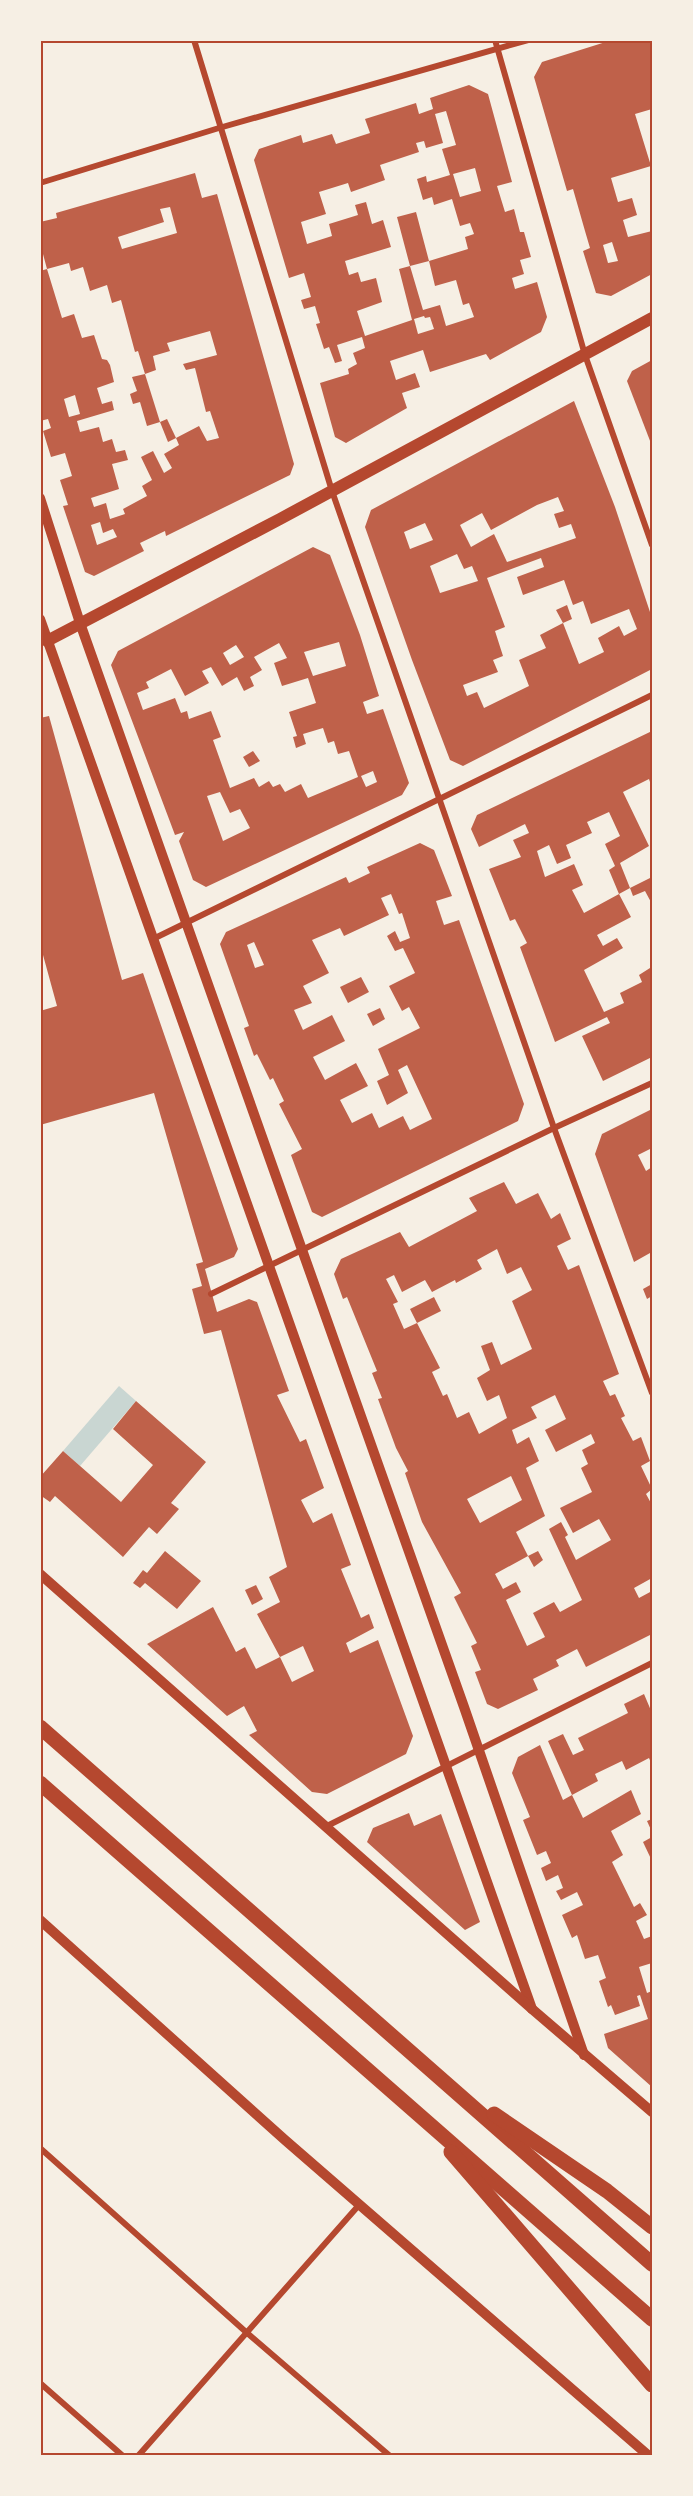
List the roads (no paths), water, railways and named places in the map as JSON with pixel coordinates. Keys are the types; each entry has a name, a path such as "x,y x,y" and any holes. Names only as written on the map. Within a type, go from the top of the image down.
{"highway":[{"path":"40,1727 652,2264"},
{"path":"40,1783 652,2319"},
{"path":"441,2078 607,2191 652,2227"},
{"path":"415,2111 652,2385"}],"main road":[{"path":"44,643 652,318"}],"street":[{"path":"194,40 219,128 332,491 554,1128 652,1393"},
{"path":"495,40 585,355 652,545"},
{"path":"40,183 219,128 528,40"},
{"path":"40,498 80,623 479,1750 584,2055"},
{"path":"40,619 44,643 153,939 532,2009"},
{"path":"153,939 652,695"},
{"path":"211,1294 652,1083"},
{"path":"40,1574 584,2055 652,2112"},
{"path":"325,1827 652,1663"},
{"path":"40,1920 359,2205 649,2456"},
{"path":"40,2148 246,2332 390,2456"},
{"path":"138,2456 359,2205"},
{"path":"40,2383 123,2456"}]}
